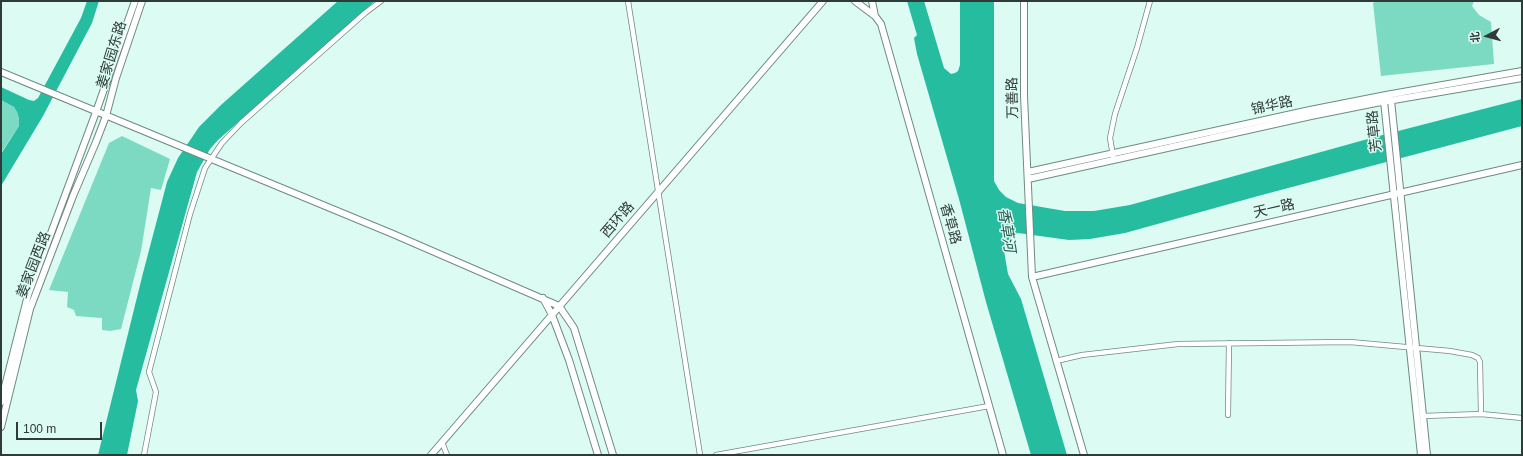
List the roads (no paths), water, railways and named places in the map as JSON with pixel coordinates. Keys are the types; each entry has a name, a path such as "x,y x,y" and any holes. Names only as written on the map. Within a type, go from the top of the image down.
{"street":[{"name":"姜家园东路","path":"96,112 135,1"},
{"name":"姜家园东路","path":"106,116 116,78 142,1"},
{"path":"144,455 156,392 149,372 190,214 209,158 241,122 365,13 381,1"},
{"path":"628,1 700,455"},
{"name":"西环路","path":"431,455 823,1"},
{"path":"855,1 875,16"},
{"name":"香草路","path":"872,1 875,16 881,24 1003,455"},
{"name":"万善路","path":"1024,1 1024,96 1032,277 1084,455"},
{"path":"1113,157 1110,138 1115,114 1137,48 1150,1"},
{"path":"1,72 400,237 560,306 574,328 612,455"},
{"name":"锦华路","path":"1028,176 1303,112 1386,95 1522,72"},
{"name":"锦华路","path":"1113,157 1391,100 1522,78"},
{"name":"芳草路","path":"1391,130 1384,102 1386,95 1391,100 1391,130 1413,347 1421,455"},
{"name":"姜家园西路","path":"1,402 28,295 96,112"},
{"name":"姜家园西路","path":"1,428 30,309 106,116"},
{"name":"天一路","path":"1032,277 1522,165"},
{"path":"543,298 552,315 569,360 598,455"},
{"path":"1056,361 1082,355 1178,344 1350,342 1413,347 1472,355 1478,358 1480,362 1481,414"},
{"path":"1228,415 1229,344"},
{"name":"芳草路","path":"1413,347 1427,455"},
{"path":"716,455 989,406"},
{"path":"1423,416 1481,414 1522,418"},
{"path":"442,442 447,455"}],"water":[{"path":"87,1 99,1 92,23 43,116 1,186 1,154 19,126 19,119 14,107 1,100 1,87 29,100 34,101 38,98 81,18"},
{"path":"338,1 375,1 218,140 210,149 197,172 136,390 138,401 127,455 98,455 167,182 178,158 199,127 221,105"},
{"name":"香草河","path":"907,1 924,1 944,68 951,74 958,71 960,65 960,1 994,1 994,181 999,190 1006,197 1018,203 1065,211 1094,211 1130,205 1375,137 1522,99 1522,126 1125,233 1090,239 1069,240 1018,233 1011,237 1006,244 1004,251 1008,274 1021,299 1067,455 1031,455 986,302 959,199 917,54 914,38 917,35"}]}
